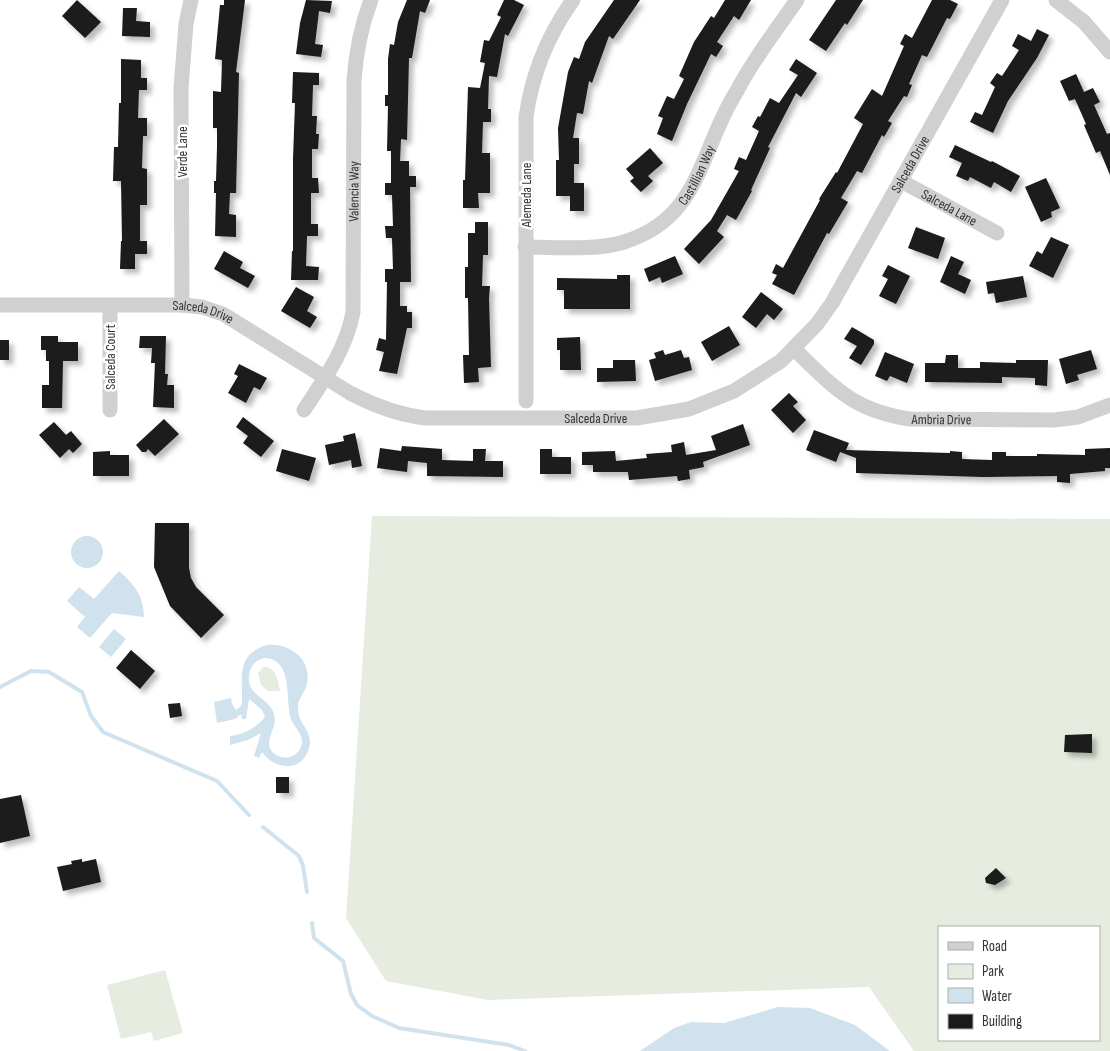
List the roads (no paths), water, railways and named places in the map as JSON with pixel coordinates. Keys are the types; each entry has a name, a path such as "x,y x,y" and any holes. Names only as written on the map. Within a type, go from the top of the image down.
{"street":[{"name":"Verde Lane","path":"182,305 182,88 186,24 191,0"},
{"name":"Valencia Way","path":"304,410 345,343 353,312 354,80 360,39 371,0"},
{"name":"Alemeda Lane","path":"526,401 526,117 529,96 544,50 573,0"},
{"name":"Castillian Way","path":"525,247 604,246 623,242 640,236 658,226 674,212 687,197 696,180 738,87 797,0"},
{"name":"Salceda Drive","path":"0,305 182,305 202,307 223,314 325,378 368,402 405,416 426,418 637,418 689,409 712,401 762,374 781,361 817,324 832,303 1002,0"},
{"path":"1056,0 1084,22 1110,52"},
{"name":"Salceda Lane","path":"901,181 997,233"},
{"name":"Salceda Court","path":"110,305 110,410"},
{"name":"Ambria Drive","path":"794,349 836,390 852,401 891,416 910,419 1054,420 1078,417 1110,406"}],"water":[{"path":"87,536 99,540 103,552 99,564 87,568 75,564 71,552 75,540"},
{"path":"119,571 137,591 144,610 144,617 112,613 90,638 77,627 85,617 67,601 79,587 94,599"},
{"path":"114,629 126,639 111,657 99,647"},
{"path":"267,645 284,647 298,654 306,667 308,675 307,684 298,709 300,719 308,733 310,742 306,756 301,762 294,765 281,765 267,758 262,752 259,758 254,756 261,733 248,740 230,745 230,736 249,730 265,717 262,710 249,699 246,719 242,719 241,714 235,719 217,723 214,702 231,698 236,710 242,704 243,668 245,661 257,649","holes":["264,658 274,660 280,665 284,673 291,719 302,740 297,753 288,757 278,756 270,749 269,744 275,719 274,714 267,703 250,686 250,671 255,663"]},
{"path":"778,1007 810,1008 855,1025 890,1051 640,1051 674,1028 691,1022 724,1023"}],"waterway":[{"path":"0,687 31,671 49,672 82,692 91,716 103,732 217,781 249,815"},
{"path":"263,827 299,856 303,866 307,892"},
{"path":"312,923 314,938 343,961 351,994 357,1005 372,1016 399,1028 509,1045 525,1051"}]}
